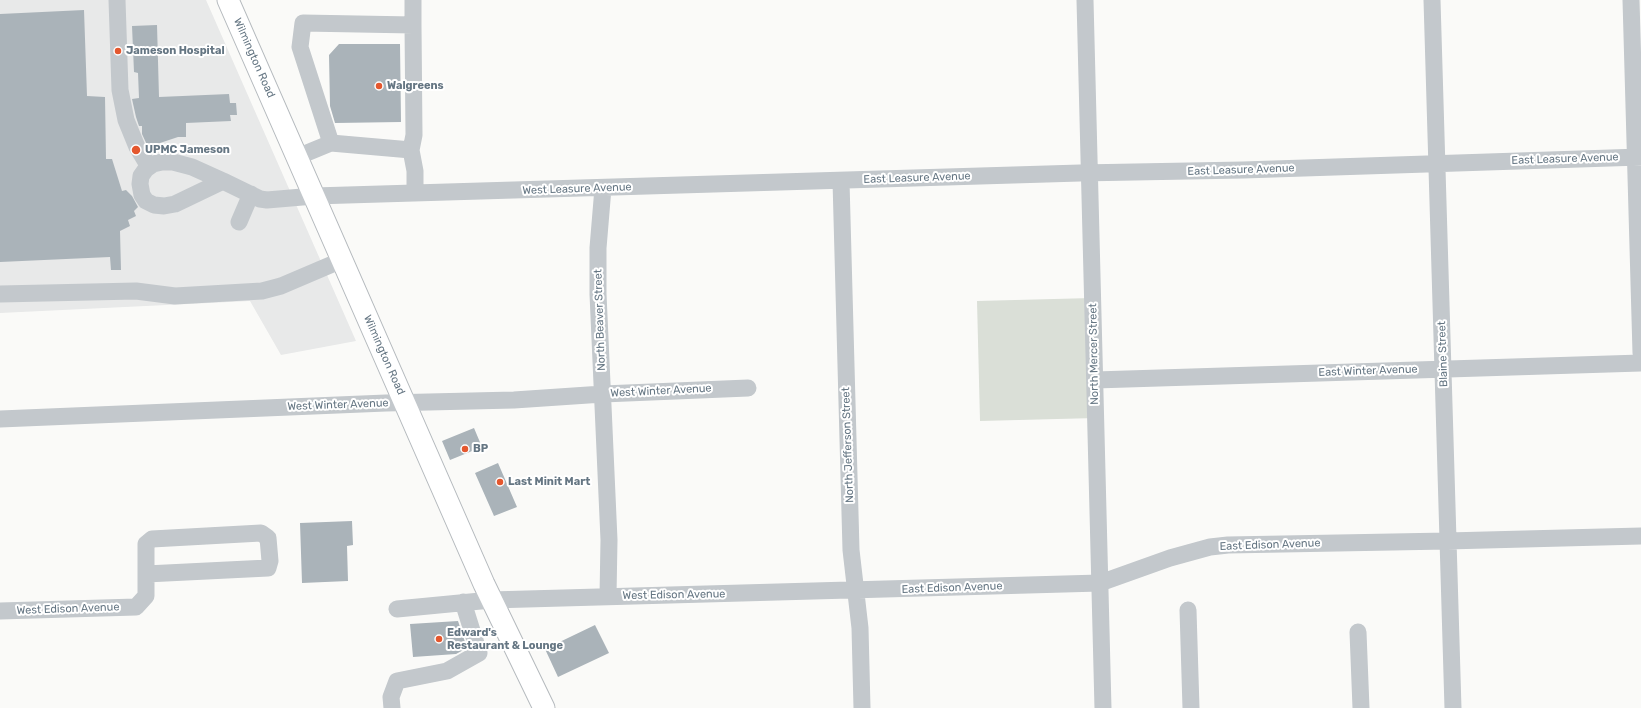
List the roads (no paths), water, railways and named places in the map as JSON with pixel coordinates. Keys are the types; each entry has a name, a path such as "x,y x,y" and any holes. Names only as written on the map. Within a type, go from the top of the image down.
{"main road":[{"name":"Wilmington Road","path":"228,0 491,600 544,708"}],"street":[{"path":"117,0 119,71 122,98 129,127 137,146 149,167 141,176 140,184 142,195 146,201 154,205 164,206 175,204 224,181"},
{"path":"413,0 414,134 411,150 415,171 415,193"},
{"name":"North Mercer Street","path":"1085,0 1103,708"},
{"name":"Blaine Street","path":"1432,0 1453,708"},
{"path":"1631,0 1638,157 1641,353"},
{"path":"331,143 300,47 303,23 414,25"},
{"path":"297,157 331,143 411,150"},
{"name":"East Leasure Avenue","path":"841,181 1638,157"},
{"name":"West Leasure Avenue","path":"149,167 162,162 178,163 192,167 224,181 260,199 267,200 314,196 841,181"},
{"name":"North Jefferson Street","path":"841,181 851,550 860,628 862,708"},
{"name":"North Beaver Street","path":"603,188 598,248 598,287 609,540 608,596"},
{"path":"239,222 251,194"},
{"path":"0,294 136,291 175,296 262,291 281,286 342,260"},
{"name":"East Winter Avenue","path":"1095,380 1641,363"},
{"name":"West Winter Avenue","path":"0,419 405,402 514,400 602,394 748,388"},
{"path":"261,533 268,538 270,561 268,568 146,574 146,544 152,539 261,533"},
{"name":"East Edison Avenue","path":"856,590 1100,583 1170,558 1210,547 1228,545 1641,536"},
{"name":"West Edison Avenue","path":"0,611 136,607 146,596 146,574"},
{"name":"West Edison Avenue","path":"397,609 491,600 856,590"},
{"path":"392,708 391,696 397,681 447,671 479,654 463,602"},
{"path":"1188,610 1191,708"},
{"path":"1358,632 1361,708"}],"place":[{"name":"Jameson Hospital","path":"118,51"},
{"name":"Walgreens","path":"379,86"},
{"name":"UPMC Jameson","path":"136,150"},
{"name":"BP","path":"465,449"},
{"name":"Last Minit Mart","path":"500,482"},
{"name":"Edward's Restaurant & Lounge","path":"439,639"}]}
